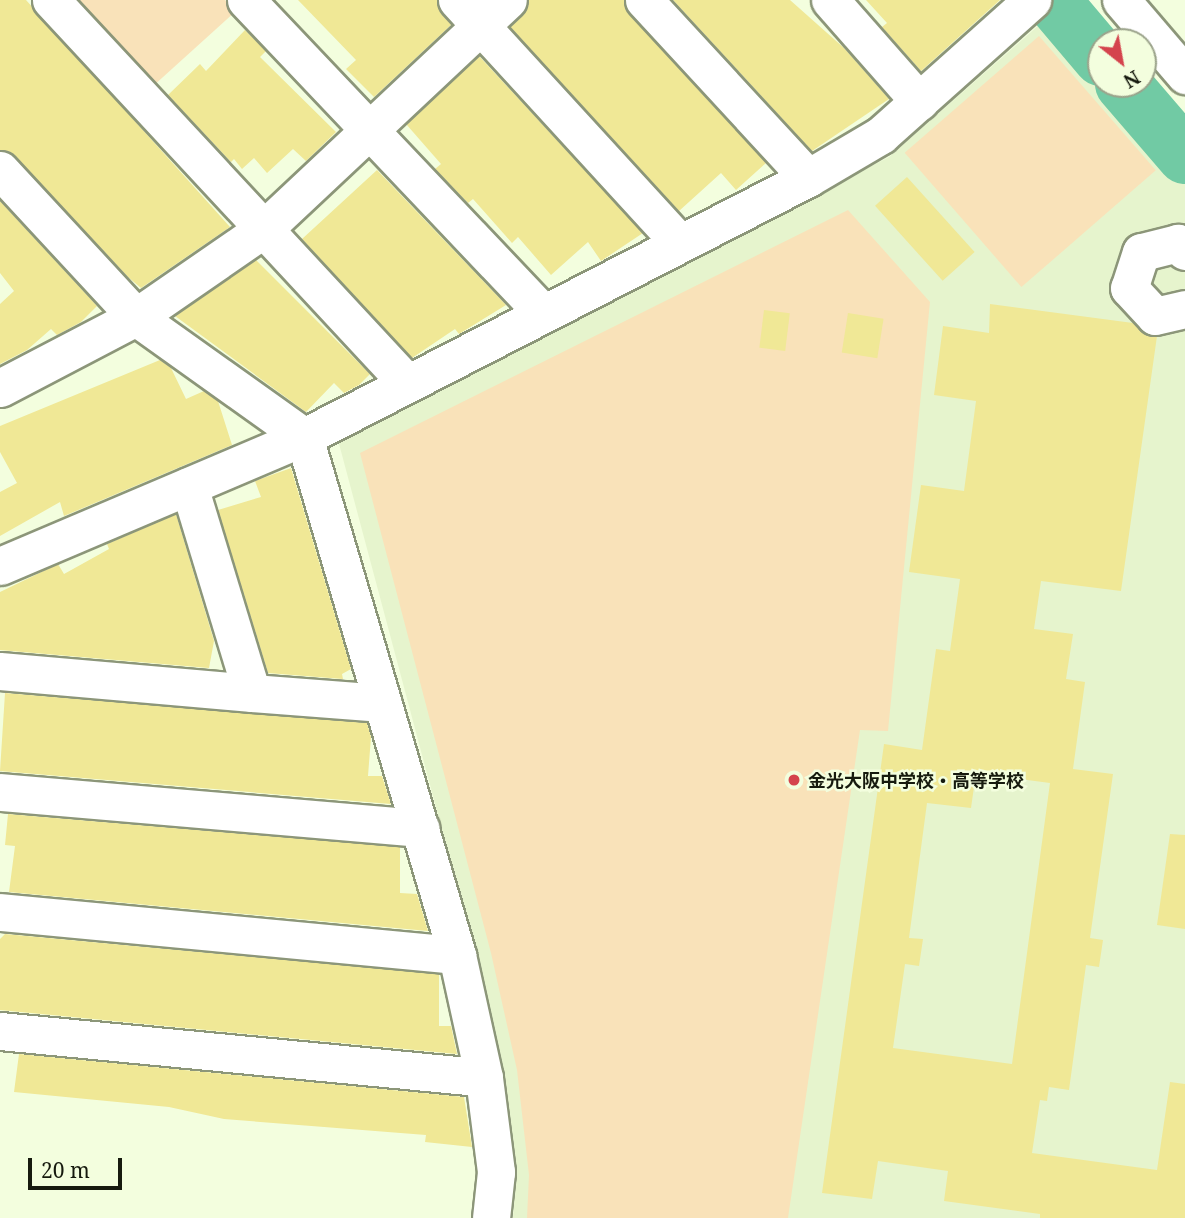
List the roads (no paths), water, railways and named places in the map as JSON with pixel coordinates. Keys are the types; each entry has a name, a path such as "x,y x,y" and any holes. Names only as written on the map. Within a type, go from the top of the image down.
{"street":[{"path":"51,0 407,383"},
{"path":"246,0 370,127 543,313"},
{"path":"0,388 136,317 265,228 370,127 469,13 508,0"},
{"path":"644,0 808,178"},
{"path":"830,0 919,101"},
{"path":"1121,0 1185,75"},
{"path":"0,566 304,437 808,178 881,135 1026,6"},
{"path":"469,13 679,242"},
{"path":"0,170 136,317 304,437 457,955 484,1078 496,1172 491,1218"},
{"path":"1185,251 1178,243 1141,252 1129,288 1155,316 1185,309"},
{"path":"189,486 252,693"},
{"path":"0,671 383,703"},
{"path":"0,792 420,828"},
{"path":"0,912 457,955"},
{"path":"0,1031 484,1078"}],"waterway":[{"path":"1052,0 1087,41"},
{"path":"1135,98 1185,156"}],"place":[{"name":"金光大阪中学校・高等学校","path":"794,780"}]}
